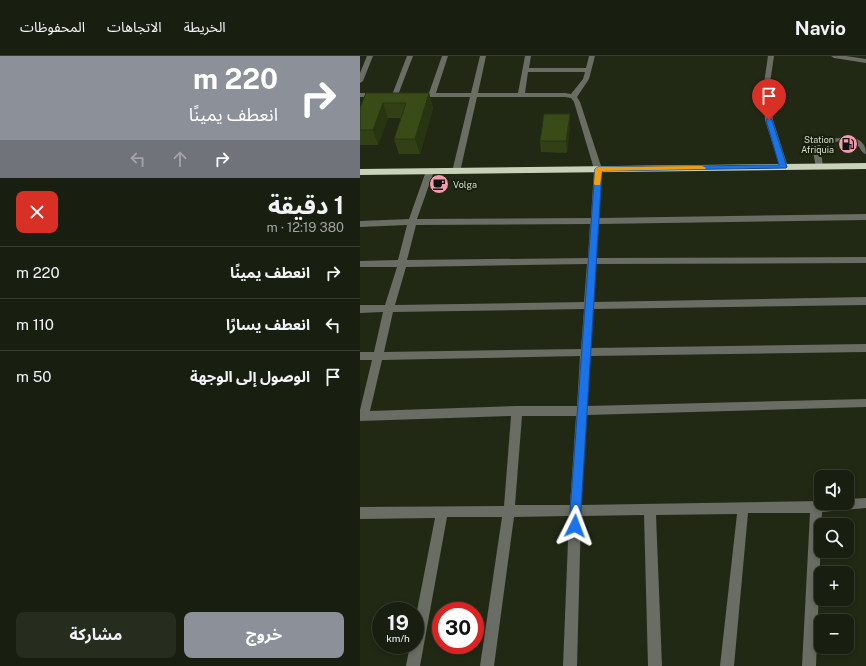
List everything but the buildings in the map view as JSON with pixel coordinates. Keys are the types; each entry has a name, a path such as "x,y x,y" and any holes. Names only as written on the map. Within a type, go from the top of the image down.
{"highway":[{"path":"360,172 866,166"}],"street":[{"path":"360,81 370,56"},
{"path":"403,95 410,56"},
{"path":"432,95 445,56"},
{"path":"456,172 484,56"},
{"path":"521,95 528,56"},
{"path":"573,97 586,79 592,56"},
{"path":"771,56 766,90 769,120 784,167"},
{"path":"834,56 866,61"},
{"path":"526,70 588,70"},
{"path":"360,95 566,95 573,97 577,102 598,169 575,510 570,666"},
{"path":"819,166 816,145 819,142 852,139 860,144 866,152"},
{"path":"430,171 412,222 389,308 379,356 362,416 866,403"},
{"path":"360,224 412,222 866,217"},
{"path":"360,264 866,260"},
{"path":"360,309 866,301"},
{"path":"360,356 866,348"},
{"path":"487,666 509,511 517,411"},
{"path":"854,504 866,503"},
{"path":"360,513 814,507"},
{"path":"727,666 743,508"},
{"path":"650,509 655,666"},
{"path":"809,666 816,510"},
{"path":"413,666 442,512"}],"slow traffic":[{"path":"597,184 598,169 702,168"}],"place":[{"name":"Station Afriquia","path":"848,144"},
{"name":"Volga","path":"439,184"}],"route":[{"path":"575,526 598,169 784,167 769,120"}]}
